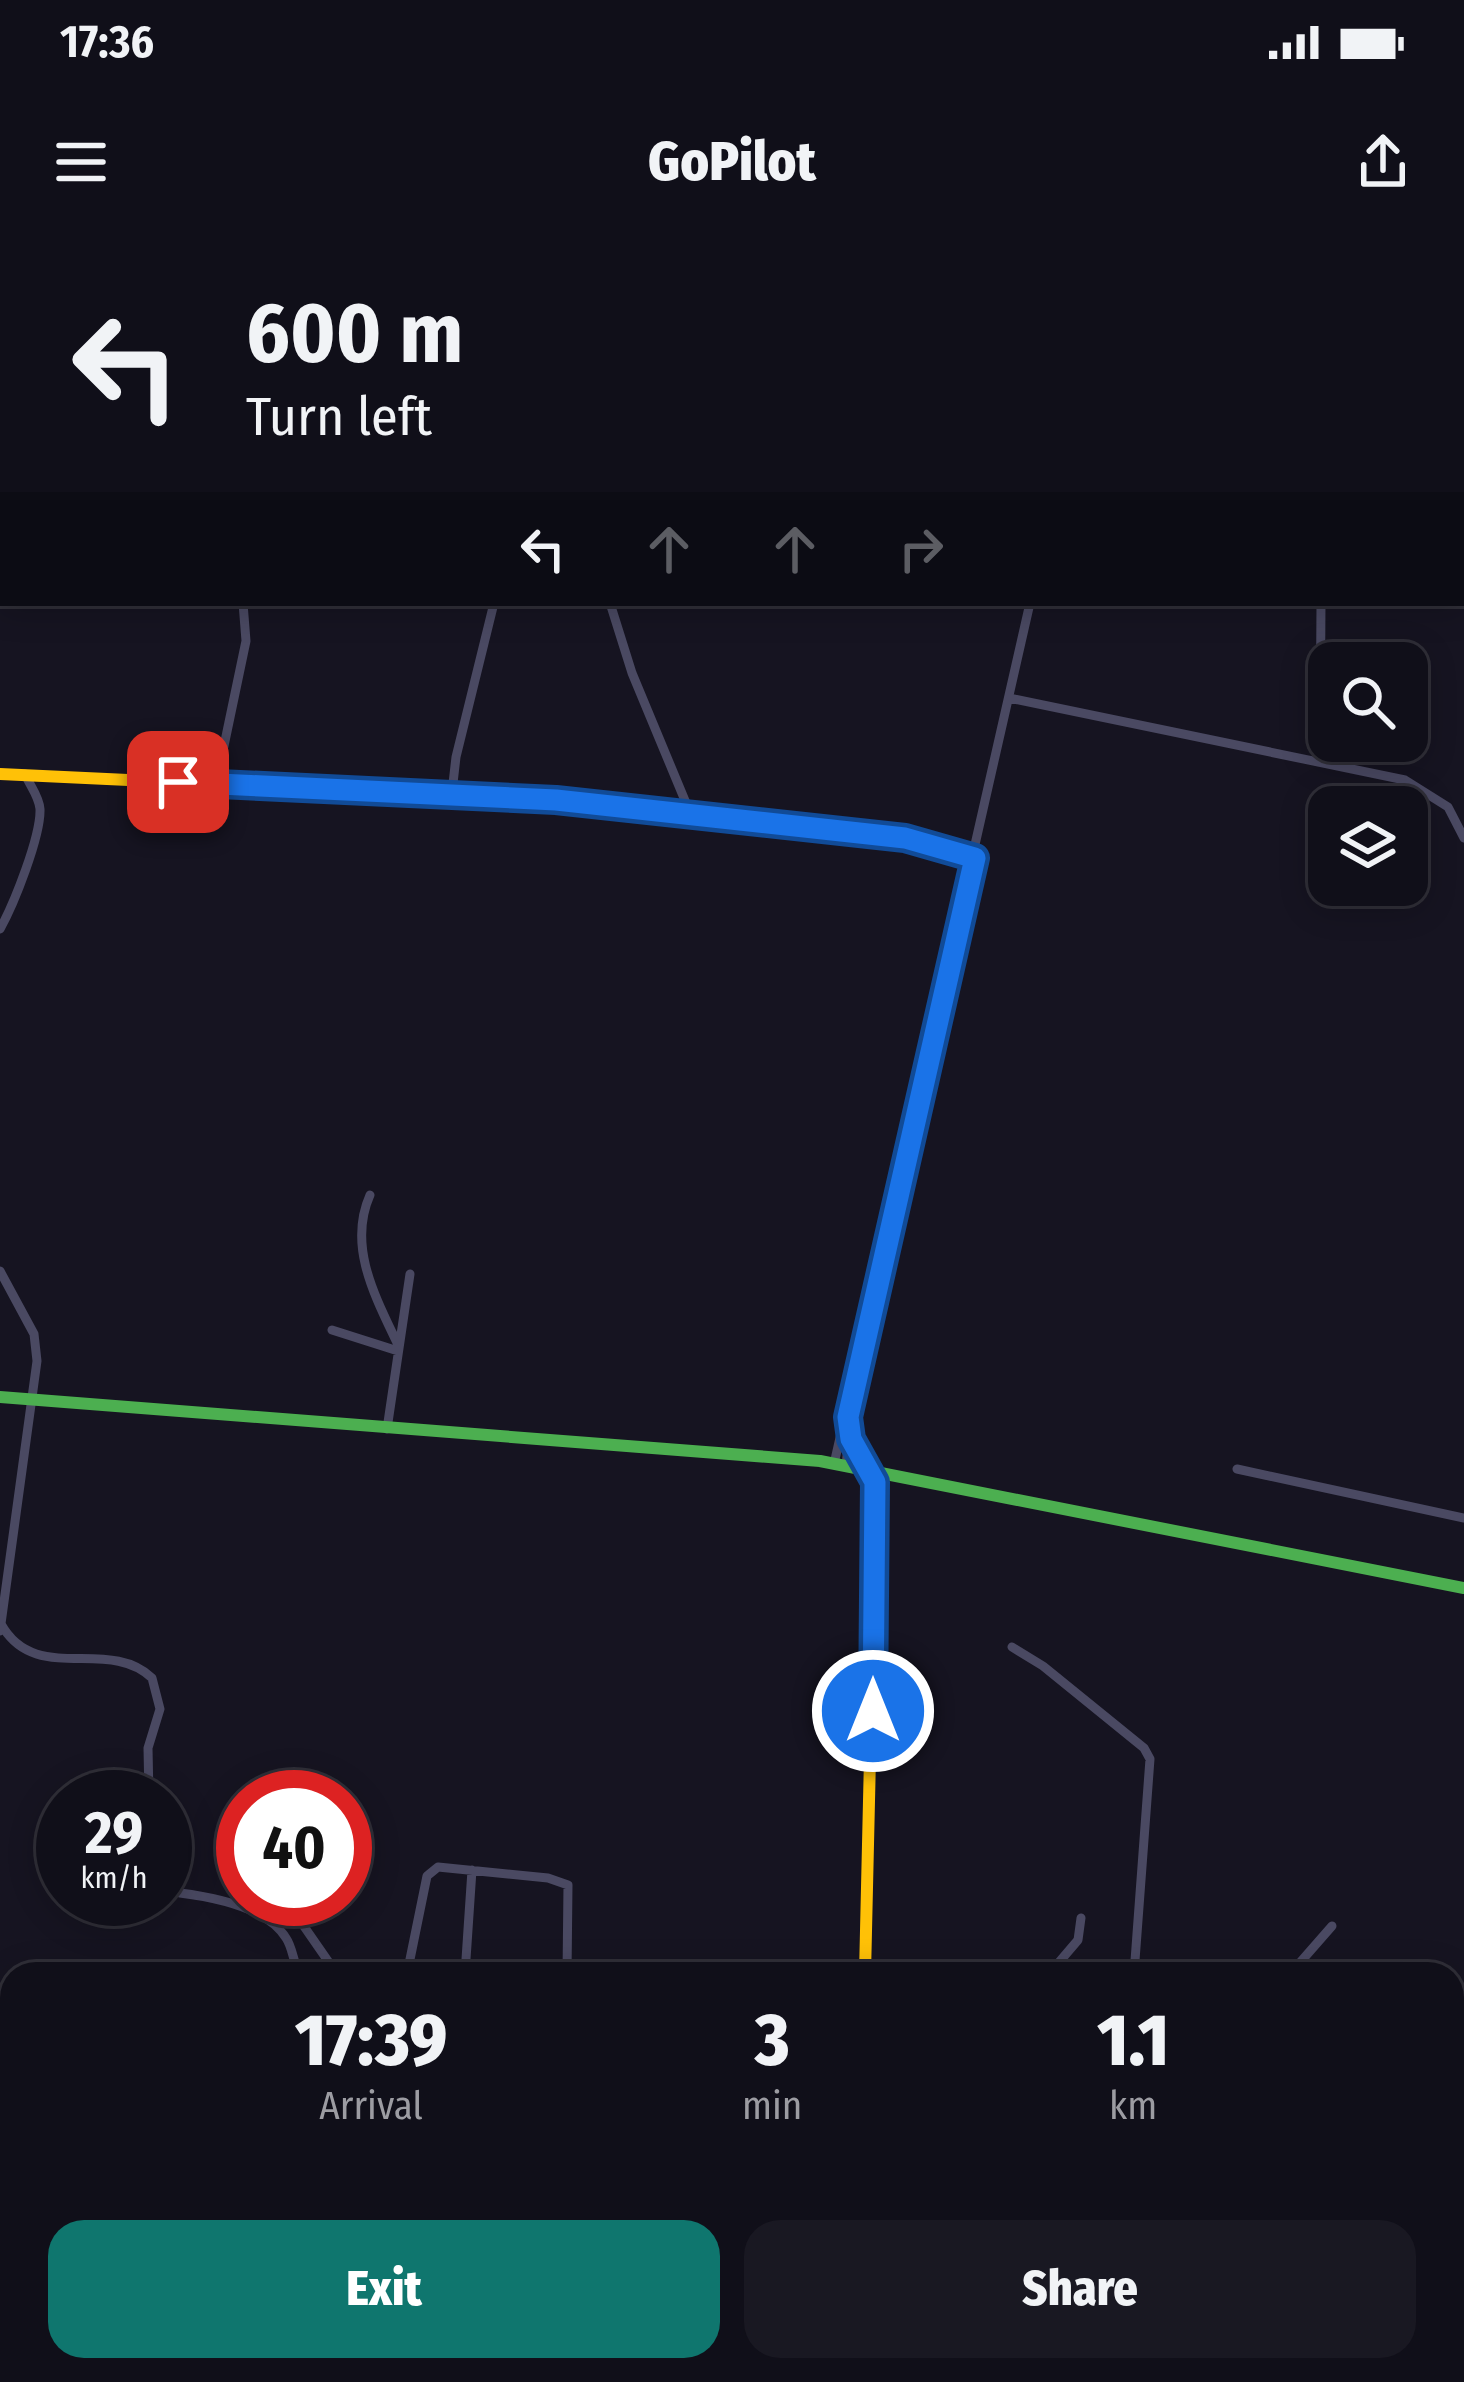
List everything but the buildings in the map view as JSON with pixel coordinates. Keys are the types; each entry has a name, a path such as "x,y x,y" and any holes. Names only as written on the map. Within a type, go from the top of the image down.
{"street":[{"path":"216,784 246,641 243,606"},
{"path":"452,792 493,606"},
{"path":"611,606 632,673 692,814"},
{"path":"833,1464 845,1430 1029,606"},
{"path":"1321,606 1321,642"},
{"path":"1009,698 1308,759"},
{"path":"1322,762 1333,769 1417,784 1448,806 1464,838"},
{"path":"0,774 452,792 905,838 975,858"},
{"path":"0,929 18,893 39,819 40,806 25,774"},
{"path":"370,1195 358,1233 371,1290 399,1348"},
{"path":"0,1270 34,1334 37,1361 0,1628 13,1644 36,1657 131,1664 152,1678 160,1709 148,1748 148,1770"},
{"path":"387,1429 410,1274"},
{"path":"332,1330 399,1348"},
{"path":"0,1397 833,1464 1464,1588"},
{"path":"833,1464 845,1430"},
{"path":"845,1430 869,1470 876,1498 865,1962"},
{"path":"1237,1469 1464,1518"},
{"path":"1012,1647 1043,1666 1144,1748 1150,1760 1135,1962"},
{"path":"466,1962 472,1870"},
{"path":"410,1962 429,1871 472,1870 548,1878 568,1885 567,1962"},
{"path":"192,1895 214,1898 272,1926 288,1940 296,1962"},
{"path":"1059,1962 1078,1940 1081,1918"},
{"path":"304,1926 328,1962"},
{"path":"1300,1962 1332,1926"}],"traffic: fast":[{"path":"722,818 905,838 975,858"},
{"path":"0,1397 820,1461 1464,1588"}],"traffic: slow":[{"path":"0,774 556,800 722,818"},
{"path":"849,1431 875,1482 876,1498 865,1962"}],"route":[{"path":"178,782 556,800 905,838 975,858 848,1417 851,1439 875,1482 873,1711"}]}
